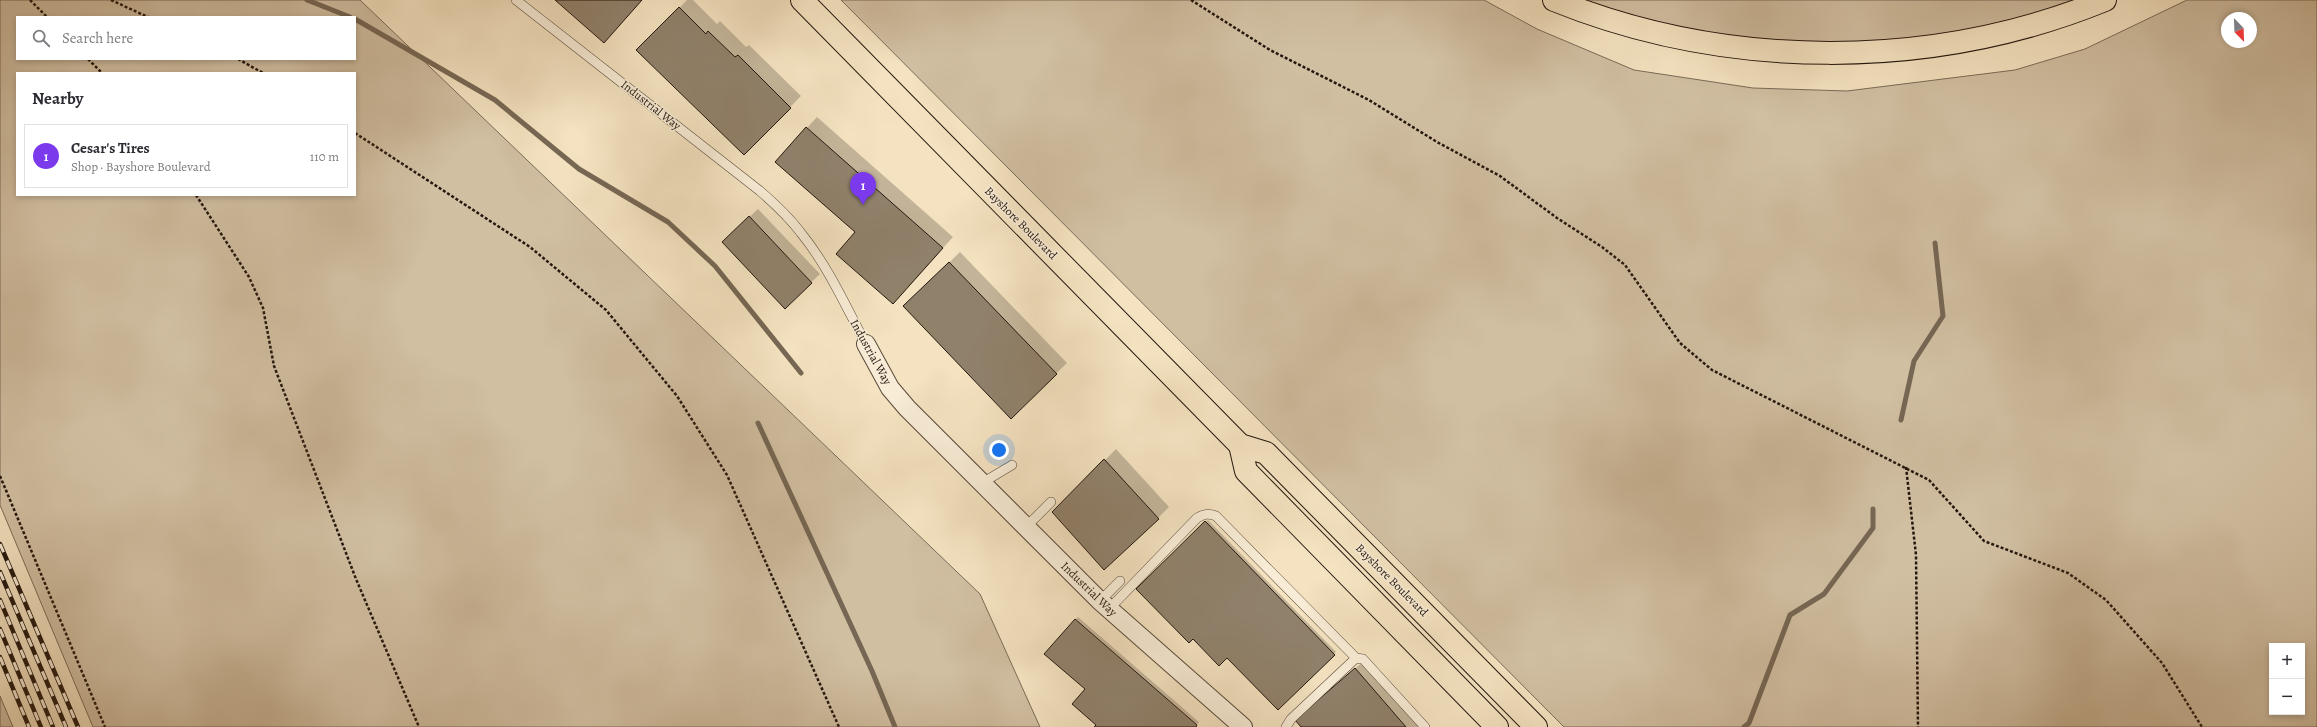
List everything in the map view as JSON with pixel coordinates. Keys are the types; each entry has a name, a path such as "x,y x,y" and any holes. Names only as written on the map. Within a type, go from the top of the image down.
{"main road":[{"name":"Bayshore Boulevard","path":"802,0 1240,445 1266,453 1536,727"},
{"path":"1554,0 1614,21 1686,39 1760,49 1834,52 1907,48 1981,37 2053,18 2105,0"},
{"path":"1240,445 1246,471 1497,727"}],"street":[{"name":"Industrial Way","path":"866,344 890,388 982,483 1105,605 1243,727"}],"lane":[{"name":"Industrial Way","path":"516,0 760,191 781,210 801,233 820,259 866,344"},
{"path":"982,483 1012,465"},
{"path":"1026,527 1051,502"},
{"path":"1105,605 1197,518 1206,514 1211,514 1216,516 1356,658 1363,659 1426,727"},
{"path":"1105,605 1120,582"},
{"path":"1286,727 1291,719 1356,658"}],"path":[{"path":"30,0 46,16"},
{"path":"112,0 146,16"},
{"path":"1191,0 1270,50 1369,100 1437,142 1500,176 1557,218 1602,247 1625,266 1680,343 1712,370 1929,480 1984,541 2068,573 2106,600 2162,664 2202,727"},
{"path":"89,60 101,72"},
{"path":"240,60 261,72"},
{"path":"356,134 530,247 606,310 677,396 727,474 839,727"},
{"path":"197,196 250,277 263,308 274,366 356,579 419,727"},
{"path":"1906,467 1916,555 1919,697 1918,727"},
{"path":"0,476 105,727"}],"shaded area":[{"path":"0,0 360,0 980,594 1040,727 93,727 0,505"},
{"path":"841,0 1484,0 1537,29 1634,70 1753,88 1847,91 2015,70 2085,49 2187,0 2317,0 2317,727 1564,727"},
{"path":"1554,0 2105,0 2018,29 1797,52"},
{"path":"0,696 13,727 0,727"}],"building":[{"path":"555,0 642,0 604,43"},
{"path":"679,7 706,34 708,31 735,57 738,55 791,108 744,155 636,50"},
{"path":"806,127 943,248 893,304 836,254 855,232 775,162"},
{"path":"749,216 812,283 785,309 722,242"},
{"path":"949,262 1057,374 1011,419 903,306"},
{"path":"1104,459 1159,519 1104,570 1052,512"},
{"path":"1205,521 1335,655 1278,710 1227,658 1219,666 1193,639 1189,643 1136,589"},
{"path":"1075,619 1197,725 1196,727 1094,727 1096,725 1072,704 1085,689 1044,654"},
{"path":"1355,668 1406,727 1301,727 1295,720"}],"waterway":[{"path":"307,0 347,16"},
{"path":"356,20 495,100 579,169 668,222 715,266 801,373"},
{"path":"1901,420 1914,361 1943,316 1935,243"},
{"path":"758,423 872,671 895,727"},
{"path":"1744,727 1749,723 1790,615 1824,594 1873,528 1873,509"}],"railway":[{"path":"0,544 78,727"},
{"path":"0,572 66,727"},
{"path":"0,600 53,727"},
{"path":"0,629 41,727"},
{"path":"0,657 29,727"}],"place":[{"name":"Cesar's Tires","path":"863,205"}]}
